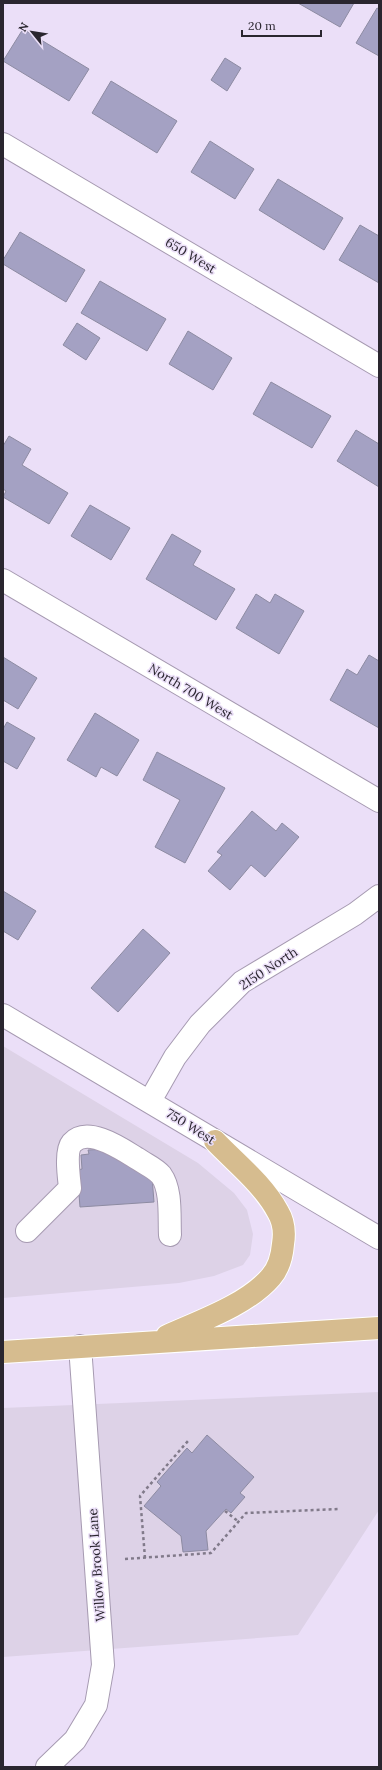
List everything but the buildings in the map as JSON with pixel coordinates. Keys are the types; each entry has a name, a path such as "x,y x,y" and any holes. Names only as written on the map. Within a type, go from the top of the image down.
{"main road":[{"path":"156,1342 217,1314 245,1298 271,1277 282,1258 285,1230 278,1212 264,1192 215,1141"},
{"path":"3,1352 379,1328"}],"street":[{"name":"650 West","path":"3,144 379,366"},
{"name":"North 700 West","path":"3,580 379,801"},
{"name":"2150 North","path":"150,1101 175,1057 200,1024 242,982 355,914 379,896"},
{"name":"750 West","path":"3,1015 379,1238"},
{"path":"27,1231 70,1188 68,1151 72,1144 78,1139 90,1137 111,1142 161,1175 167,1193 170,1235"},
{"name":"Willow Brook Lane","path":"47,1767 75,1740 96,1705 104,1665 80,1346"}],"path":[{"path":"145,1558 140,1496 188,1441"},
{"path":"125,1559 211,1553 246,1513 339,1509"},
{"path":"225,1511 239,1522"}],"shaded area":[{"path":"3,1046 198,1163 234,1193 247,1210 253,1234 250,1255 243,1265 214,1276 179,1283 3,1298"},
{"path":"379,1392 379,1510 298,1635 3,1657 3,1408"}]}
